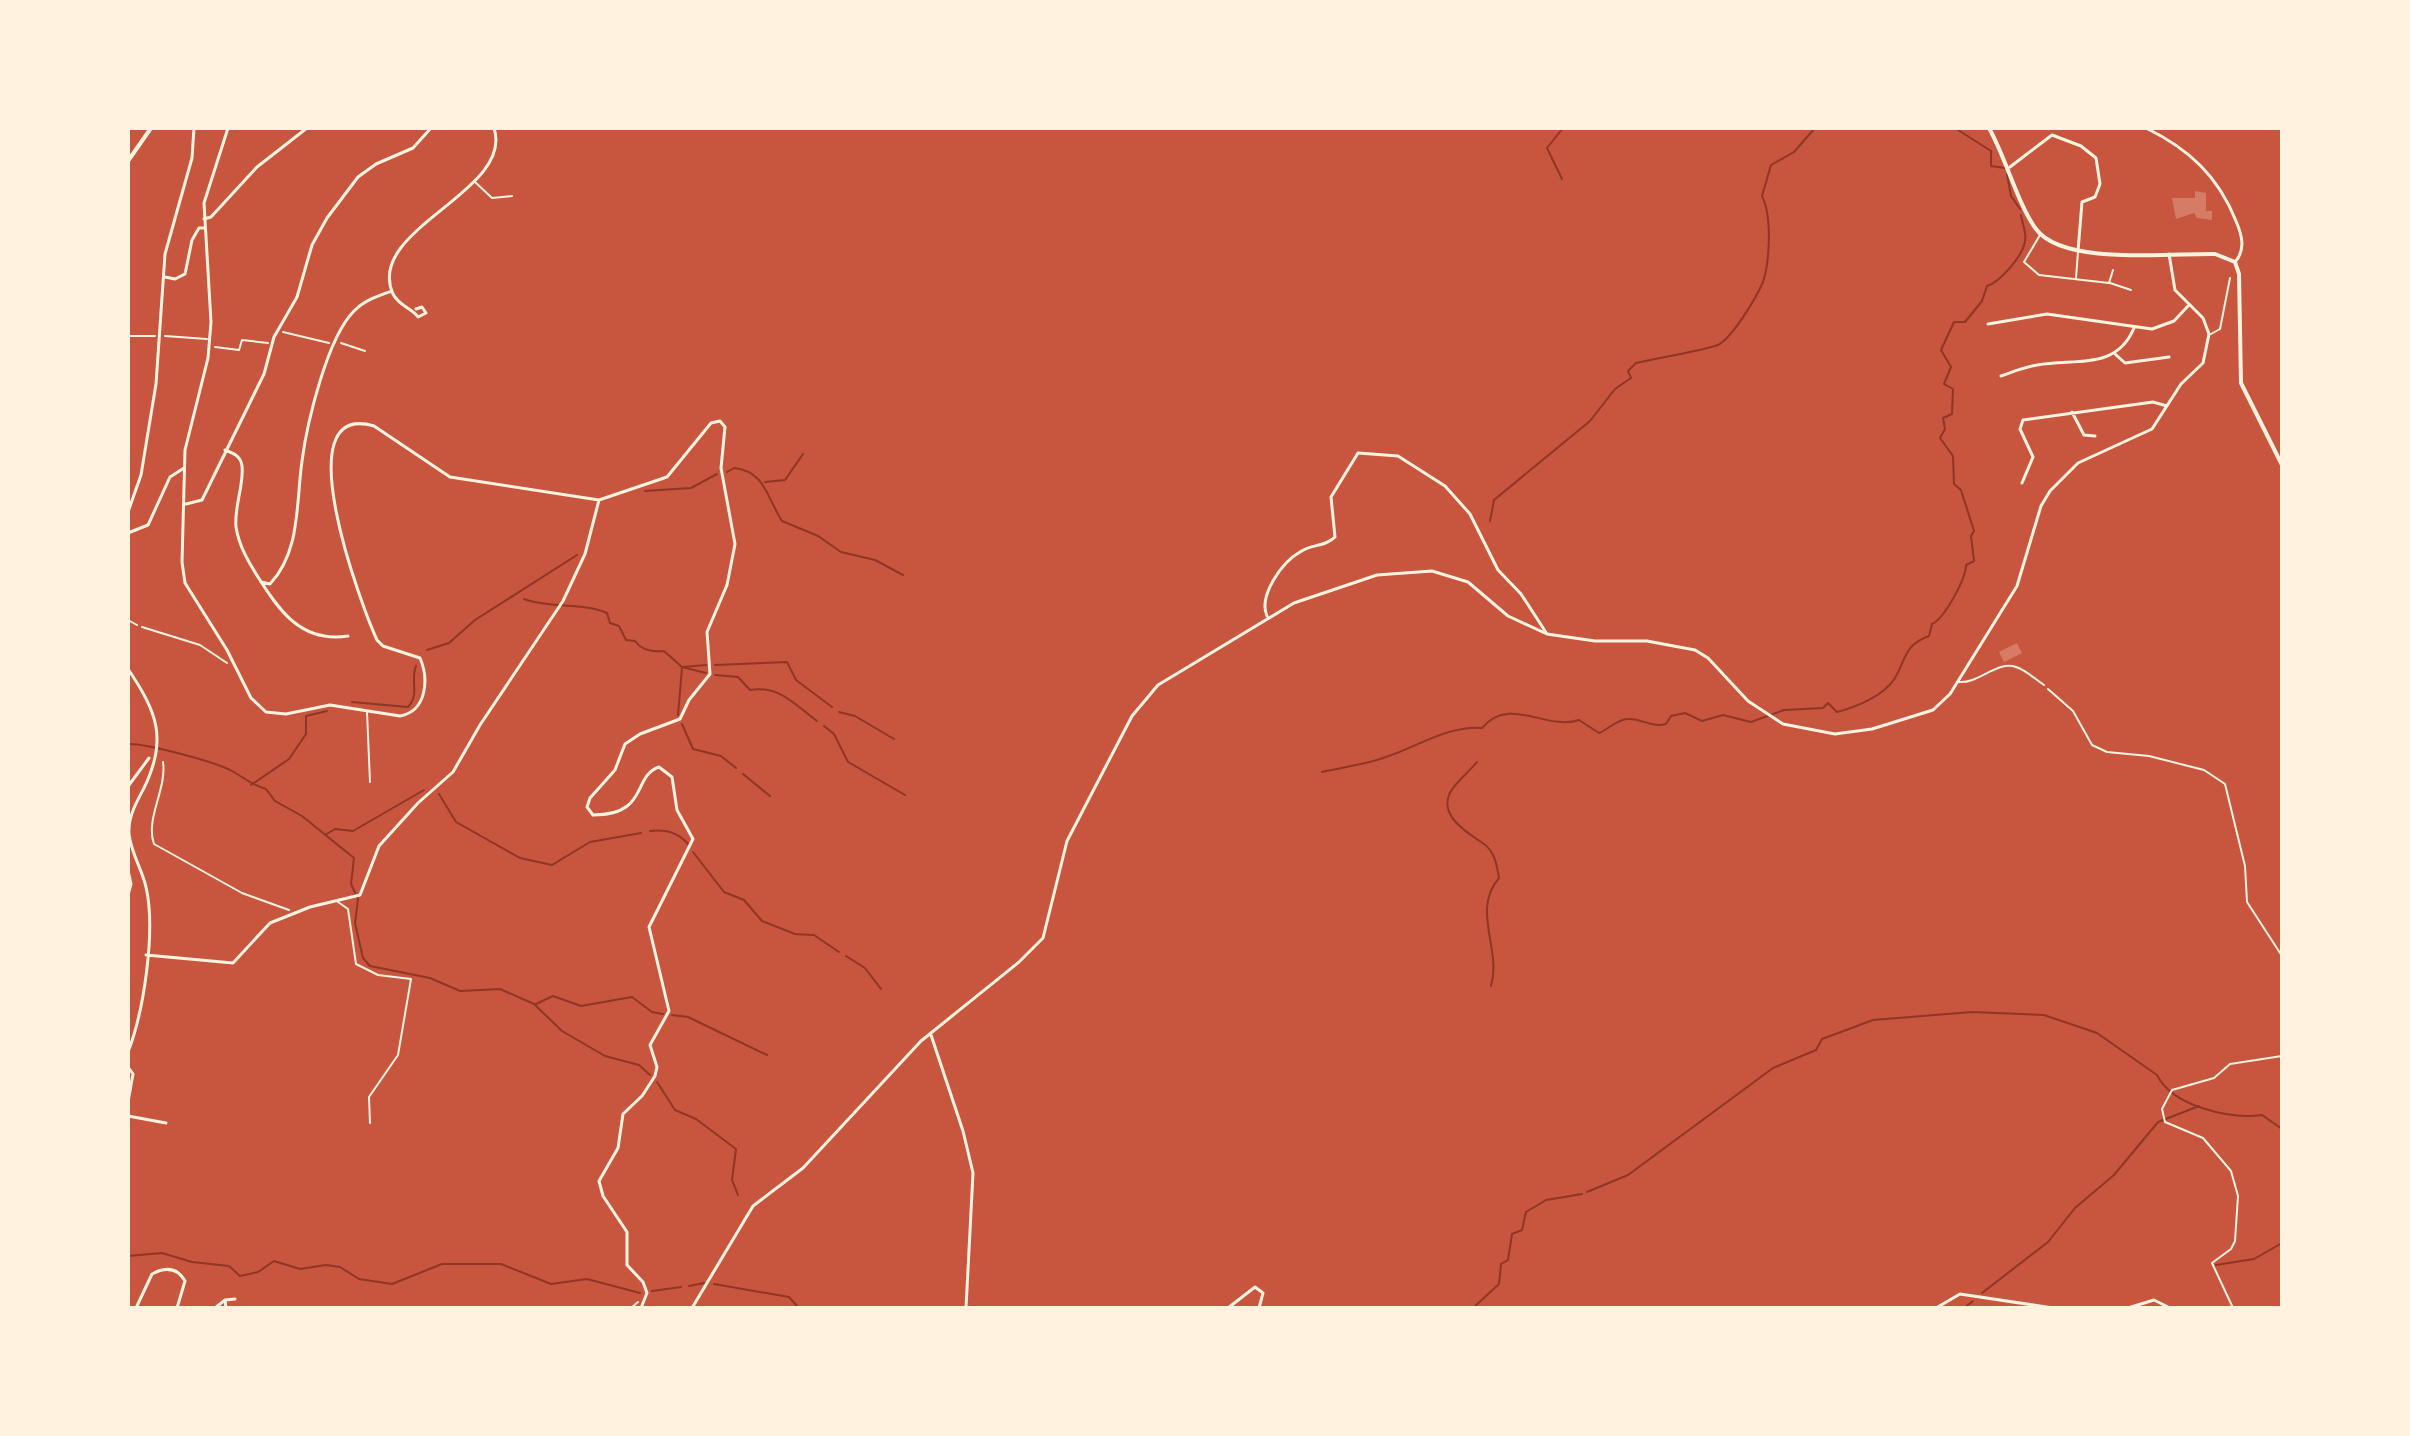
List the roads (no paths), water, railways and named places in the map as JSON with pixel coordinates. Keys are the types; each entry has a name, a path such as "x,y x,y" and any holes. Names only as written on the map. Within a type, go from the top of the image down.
{"street":[{"path":"128,161 151,128"},
{"path":"128,512 141,475 156,384 169,232 192,158 194,128"},
{"path":"228,128 206,193 204,228 210,344 185,450 186,504 182,562 185,583 237,666 251,698 266,712 286,714 330,705 409,715 421,702 425,676 420,658 407,651 383,646 375,636 334,518 331,455 339,434 351,426 366,423 450,477 599,500 657,483 677,468 711,423 723,423 721,468 735,544 727,585 707,632 710,674 689,700 680,719 640,734 625,744 615,770 590,798 587,807 593,815 621,811 642,790 648,773 659,767 672,777 677,810 693,839 649,927 669,1011 650,1045 655,1076 642,1096 623,1114 618,1148 599,1181 603,1196 627,1232 627,1265 643,1282 647,1293 641,1308"},
{"path":"204,219 211,217 257,167 307,128"},
{"path":"186,504 202,500 264,374 272,342 297,297 312,245 327,218 358,177 376,164 413,148 431,128"},
{"path":"415,310 399,302 392,291 391,270 398,254 494,160 497,137 494,128"},
{"path":"1989,128 2010,167 2031,221 2041,235 2061,248 2078,252 2215,254 2235,262 2239,274 2241,383 2282,465"},
{"path":"2146,128 2194,158 2221,186 2241,231 2242,251 2235,262"},
{"path":"2010,167 2052,135 2081,146 2096,158 2100,184 2095,197 2082,202 2078,252"},
{"path":"165,277 175,279 185,274 192,240 199,228 204,228"},
{"path":"692,1308 709,1284 745,1214 792,1179 848,1124 887,1073 1043,938 1067,841 1132,716 1158,685 1294,603 1377,575 1432,571 1468,582 1498,610 1547,634 1595,641 1647,641 1695,650 1708,658 1769,718 1820,732 1872,729 1933,710 1957,682 2017,586 2041,506 2050,491 2078,463 2144,435 2157,423 2167,406 2203,363 2209,334 2203,318 2175,290 2169,254"},
{"path":"261,582 267,585 274,581 294,533 302,461 335,343 352,312 392,291"},
{"path":"1988,324 2047,314 2134,328 2164,327 2188,306"},
{"path":"2001,376 2036,365 2093,361 2115,354 2134,328"},
{"path":"2115,354 2125,363 2169,357"},
{"path":"2022,483 2033,457 2020,429 2023,420 2153,402 2167,406"},
{"path":"2072,412 2084,435 2095,436"},
{"path":"225,450 238,457 242,465 237,529 243,553 277,609 297,627 325,635 348,636"},
{"path":"1267,617 1264,602 1291,559 1335,537 1331,497 1358,453 1394,455 1445,486 1470,514 1498,570 1521,594 1547,634"},
{"path":"128,533 148,525 170,477 184,468"},
{"path":"146,955 233,963 262,928 296,912 360,895 384,838 453,772 480,725 563,601 585,554 599,500"},
{"path":"128,669 150,704 158,746 157,761 133,809 129,835 148,904 146,955 138,1014 128,1052"},
{"path":"128,786 149,758"},
{"path":"128,870 131,884 128,895"},
{"path":"931,1035 963,1131 973,1173 966,1308"},
{"path":"128,1067 133,1074 128,1102"},
{"path":"128,1116 166,1123"},
{"path":"136,1308 152,1274 166,1269 175,1270 185,1281 177,1308"},
{"path":"1228,1308 1255,1287 1263,1293 1259,1308"},
{"path":"1936,1308 1960,1294 2053,1308"},
{"path":"215,1308 225,1300 235,1299"},
{"path":"225,1300 226,1308"},
{"path":"2128,1308 2154,1300 2170,1308"}],"lane":[{"path":"473,181 492,198 512,196"},
{"path":"2041,235 2025,260 2028,268 2039,275 2109,283 2131,290"},
{"path":"2076,279 2078,252"},
{"path":"2109,283 2113,270"},
{"path":"2209,334 2220,329 2230,278"},
{"path":"128,620 137,625"},
{"path":"1957,682 1967,683 2014,666 2044,685"},
{"path":"367,711 370,782"},
{"path":"334,900 348,909 356,964 378,975 411,979 398,1055 369,1097 370,1123"}],"waterway":[{"path":"1562,179 1547,148 1563,128"},
{"path":"1490,521 1494,500 1590,421 1615,389 1631,378 1628,371 1636,363 1715,346 1728,337 1763,282 1769,226 1762,196 1771,165 1794,152 1815,128"},
{"path":"1955,128 1991,151 1991,166 2005,168"},
{"path":"2007,174 2011,196 2020,209"},
{"path":"1322,772 1395,754 1457,730 1482,728 1504,714 1554,721 1579,720 1599,733 1624,719 1660,725 1666,724 1671,716 1685,713 1702,721 1723,715 1751,722 1784,710 1823,708 1828,703 1837,712 1861,704 1884,690 1895,678 1910,648 1929,636 1932,624 1954,597 1966,565 1974,561 1971,536 1974,531 1961,490 1954,484 1953,456 1940,438 1945,429 1943,418 1952,414 1953,389 1944,384 1951,367 1941,350 1954,322 1965,322 1982,301 1987,286 2016,261 2025,238 2021,215"},
{"path":"765,482 785,480 803,454"},
{"path":"727,472 734,468 744,470 759,480 782,521 818,536 841,552 875,560 903,575"},
{"path":"645,491 691,488 717,474"},
{"path":"427,650 449,643 475,620 577,555"},
{"path":"524,599 607,613 610,623 619,626 626,640 635,641 648,650 664,651 682,667 706,673"},
{"path":"715,665 787,662 796,680 832,707"},
{"path":"683,667 706,665"},
{"path":"352,702 408,707 413,698 416,666"},
{"path":"678,715 682,668"},
{"path":"715,675 738,677 750,690 779,693 817,721"},
{"path":"251,785 289,759 306,734 306,716 327,711"},
{"path":"839,712 855,716 894,739"},
{"path":"682,724 693,749 721,756 736,768"},
{"path":"824,726 834,734 848,762 905,795"},
{"path":"128,744 180,754 232,771 266,789 275,801 302,816 354,858 351,884 358,899 355,923 363,958 370,966 430,978 460,991 500,989 534,1004 562,1031 605,1056 639,1065 650,1075"},
{"path":"1477,762 1454,787 1447,803 1452,818 1488,847 1496,864 1499,878 1487,903 1493,958 1491,986"},
{"path":"743,774 770,796"},
{"path":"325,835 335,829 353,831 424,790"},
{"path":"439,794 456,822 520,858 552,865 590,842 641,833"},
{"path":"650,831 671,832 688,844"},
{"path":"693,852 724,892 744,900 762,921 795,934 814,935 839,952"},
{"path":"846,956 865,968 881,989"},
{"path":"536,1004 553,996 581,1006 632,997 652,1012 663,1014"},
{"path":"1587,1192 1628,1175 1773,1068 1816,1050 1822,1039 1873,1020 1972,1012 2044,1015 2097,1033 2157,1075 2165,1086 2189,1103 2219,1113 2262,1115 2282,1129"},
{"path":"672,1015 688,1017 767,1055"},
{"path":"657,1082 675,1110 696,1119 736,1149 732,1180 738,1195"},
{"path":"1982,1293 2048,1242 2075,1208 2114,1175 2158,1122 2199,1106"},
{"path":"1473,1308 1499,1284 1501,1264 1508,1260 1512,1234 1522,1230 1526,1212 1546,1200 1582,1194"},
{"path":"2216,1265 2254,1259 2282,1243"},
{"path":"128,1256 162,1253 192,1262 229,1266 240,1276 258,1272 274,1261 300,1269 326,1265 340,1267 359,1279 392,1284 442,1264 501,1264 551,1284 587,1279 640,1293"},
{"path":"689,1286 704,1283"},
{"path":"714,1284 789,1297 798,1307 827,1308"},
{"path":"652,1291 681,1287"},
{"path":"1964,1308 1973,1301"}]}
